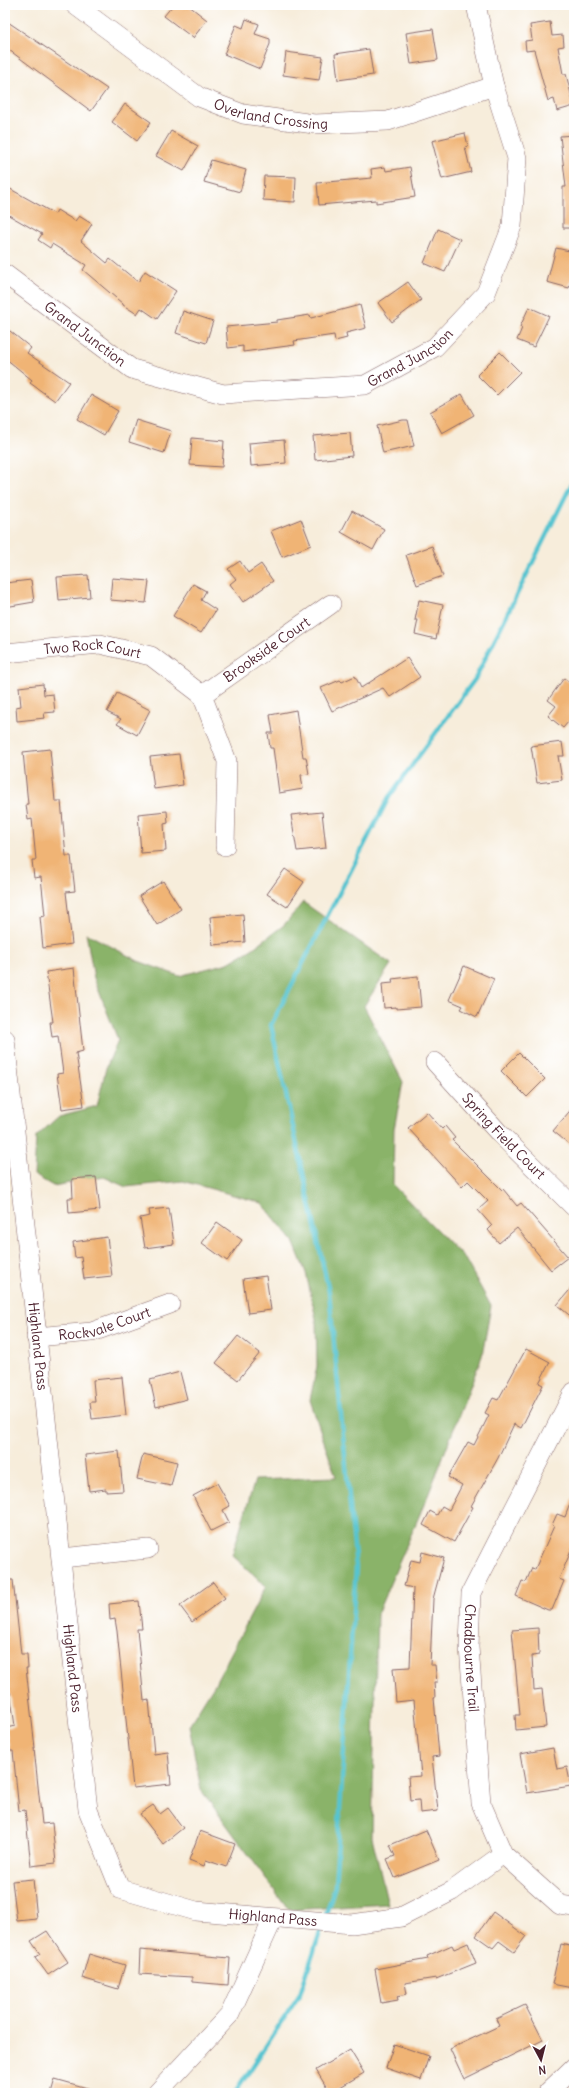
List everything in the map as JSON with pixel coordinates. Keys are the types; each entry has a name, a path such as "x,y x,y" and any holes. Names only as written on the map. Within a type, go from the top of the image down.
{"street":[{"name":"Overland Crossing","path":"75,5 199,97 243,114 314,124 388,121 494,86"},
{"name":"Grand Junction","path":"5,274 132,369 223,394 365,386 435,347 486,293 512,226 517,158 494,86 476,5"},
{"name":"Brookside Court","path":"202,695 331,604"},
{"name":"Two Rock Court","path":"5,653 100,644 151,656 202,695"},
{"path":"202,695 228,761 225,846"},
{"name":"Highland Pass","path":"5,1039 88,1810 120,1889 196,1910 352,1924 401,1917 452,1891 503,1854"},
{"name":"Spring Field Court","path":"435,1062 500,1134 574,1207"},
{"name":"Rockvale Court","path":"36,1338 92,1332 170,1304"},
{"name":"Chadbourne Trail","path":"574,1392 471,1593 469,1647 481,1803 503,1854 560,1905 574,1907"},
{"path":"62,1558 148,1549"},
{"path":"157,2093 230,2014 273,1918"},
{"path":"546,2093 570,2077"}],"green space":[{"path":"303,902 391,964 364,1006 403,1082 394,1129 393,1185 465,1259 491,1306 482,1356 429,1493 377,1614 372,1837 388,1904 289,1910 201,1790 189,1725 216,1682 266,1586 232,1555 255,1480 336,1477 310,1400 317,1366 316,1319 306,1273 293,1241 262,1203 183,1181 126,1187 104,1177 53,1186 34,1175 36,1137 59,1116 97,1106 106,1068 118,1040 94,978 86,933 138,961 179,976 228,963 252,949 284,925"}],"building":[{"path":"173,5 188,5 207,20 193,38 164,16"},
{"path":"246,19 259,24 255,34 270,39 270,44 260,69 224,54 236,25 243,28"},
{"path":"5,20 107,89 91,111 5,47"},
{"path":"550,22 552,36 563,35 564,46 558,47 563,74 566,74 574,106 557,111 554,99 548,101 534,50 526,51 525,41 532,40 530,25"},
{"path":"433,29 438,60 411,64 406,33"},
{"path":"369,49 373,75 338,80 335,54"},
{"path":"286,52 323,57 319,80 283,75"},
{"path":"125,104 151,122 137,141 112,122"},
{"path":"171,131 198,146 184,171 156,156"},
{"path":"465,133 468,146 465,147 471,172 442,179 432,141"},
{"path":"574,135 574,228 563,228 563,187 566,187 560,136"},
{"path":"211,160 246,170 240,192 204,182"},
{"path":"385,167 386,171 410,167 415,197 376,203 376,200 319,205 317,183 372,178 371,169"},
{"path":"264,176 296,177 295,202 263,200"},
{"path":"5,186 55,214 57,210 75,221 79,216 92,224 81,241 107,263 110,259 138,282 145,271 176,291 157,319 141,308 137,314 123,305 83,270 86,265 52,244 50,248 38,240 42,234 5,213"},
{"path":"438,229 460,239 445,272 424,263"},
{"path":"556,248 574,252 574,271 569,288 547,282"},
{"path":"408,282 421,300 392,322 378,303"},
{"path":"360,305 366,328 346,333 347,338 335,341 334,335 294,341 295,345 243,352 243,346 228,348 226,327 277,322 277,320 310,315 311,318"},
{"path":"529,307 549,316 534,347 517,340 522,328 520,327"},
{"path":"183,311 213,321 206,343 176,333"},
{"path":"5,327 31,348 27,353 69,382 55,401 30,383 32,380 5,358"},
{"path":"500,352 520,372 497,395 477,375"},
{"path":"462,394 474,415 442,433 430,412"},
{"path":"91,395 118,411 104,435 77,419"},
{"path":"136,420 171,431 164,453 129,442"},
{"path":"408,420 414,446 383,453 377,426"},
{"path":"350,433 352,456 315,460 313,436"},
{"path":"192,438 224,441 222,467 190,465"},
{"path":"284,440 286,463 251,466 249,443"},
{"path":"352,511 384,529 373,550 341,532"},
{"path":"301,519 311,545 282,557 271,531"},
{"path":"432,546 443,576 417,585 406,555"},
{"path":"240,561 248,573 261,564 273,581 243,602 230,584 236,579 228,569"},
{"path":"88,575 90,597 59,600 57,577"},
{"path":"112,578 149,581 146,603 110,600"},
{"path":"31,580 34,602 5,607 5,583"},
{"path":"193,584 206,591 201,600 216,610 201,633 173,616"},
{"path":"419,600 443,605 436,639 415,634 418,620 415,620"},
{"path":"407,658 420,677 390,697 383,688 332,711 321,688 340,680 342,682 355,676 361,688"},
{"path":"564,678 574,686 574,715 563,728 548,716 556,706 548,700"},
{"path":"43,684 44,695 53,694 55,712 44,713 45,718 17,721 16,707 21,706 19,687"},
{"path":"117,693 150,710 137,735 117,724 121,719 107,712"},
{"path":"296,710 303,757 306,757 309,774 301,775 303,789 279,793 273,748 270,748 268,733 273,733 270,715"},
{"path":"562,742 564,756 558,756 562,780 537,783 531,746"},
{"path":"50,749 55,801 61,801 66,856 71,856 75,891 66,892 72,944 43,948 40,917 45,916 41,877 34,878 32,860 36,860 32,819 28,820 26,804 28,804 23,752"},
{"path":"179,754 183,785 154,789 150,757"},
{"path":"167,811 168,823 164,824 166,851 141,853 138,814"},
{"path":"322,812 326,848 297,851 291,815"},
{"path":"285,869 304,882 287,907 267,894"},
{"path":"163,881 181,909 157,925 139,896"},
{"path":"243,914 245,942 213,945 210,917"},
{"path":"464,966 494,979 477,1017 461,1009 463,1006 449,1000"},
{"path":"74,968 83,1051 76,1053 84,1106 62,1109 57,1074 63,1073 58,1036 52,1037 50,1022 53,1022 46,972"},
{"path":"418,976 421,1007 396,1009 396,1007 384,1008 382,984 393,983 392,979"},
{"path":"519,1053 545,1079 527,1097 501,1071"},
{"path":"574,1106 574,1148 553,1131"},
{"path":"427,1112 442,1129 445,1126 455,1138 452,1140 502,1190 503,1189 517,1206 521,1203 568,1257 551,1270 517,1228 499,1243 488,1230 492,1226 478,1210 488,1201 468,1181 462,1187 408,1128"},
{"path":"96,1177 100,1210 69,1213 68,1198 73,1198 72,1179"},
{"path":"169,1208 174,1244 145,1248 140,1218 150,1216 149,1210"},
{"path":"217,1222 242,1240 227,1261 202,1243"},
{"path":"107,1237 112,1276 84,1279 81,1257 75,1258 73,1242"},
{"path":"266,1276 271,1310 248,1313 243,1279"},
{"path":"574,1285 574,1319 557,1305"},
{"path":"238,1336 260,1353 238,1380 216,1363"},
{"path":"526,1349 550,1362 539,1383 543,1385 521,1428 514,1424 454,1542 423,1525 430,1511 437,1515 442,1506 449,1510 462,1485 448,1477 468,1442 474,1445 489,1415 485,1413 493,1398 498,1400"},
{"path":"180,1372 187,1399 156,1407 150,1380"},
{"path":"122,1377 126,1415 92,1419 90,1402 95,1402 93,1380"},
{"path":"119,1451 123,1491 106,1492 106,1489 89,1491 85,1455"},
{"path":"143,1454 177,1462 171,1486 137,1479"},
{"path":"217,1483 230,1506 223,1510 229,1522 211,1531 193,1496"},
{"path":"573,1496 574,1544 559,1579 564,1581 552,1610 548,1610 516,1596 522,1581 526,1582 532,1568 535,1569 554,1526 552,1525 557,1514 565,1517"},
{"path":"422,1552 444,1558 433,1599 430,1665 435,1665 437,1682 434,1682 434,1698 439,1756 432,1757 438,1811 420,1813 419,1800 410,1801 408,1777 421,1776 414,1700 396,1702 393,1668 410,1667 413,1588 404,1586 411,1560 420,1562"},
{"path":"5,1580 13,1580 21,1654 27,1654 28,1668 26,1668 42,1824 52,1823 56,1863 31,1866 25,1810 19,1811 13,1751 10,1751 6,1728 15,1726 10,1692 5,1693"},
{"path":"213,1582 225,1598 192,1622 180,1606"},
{"path":"139,1601 142,1629 137,1629 144,1701 149,1700 154,1754 168,1752 171,1784 133,1788 117,1631 115,1619 110,1620 109,1604"},
{"path":"538,1628 539,1655 532,1656 534,1690 542,1689 546,1727 516,1730 515,1715 520,1715 512,1630"},
{"path":"553,1748 557,1769 567,1767 571,1786 527,1793 520,1754"},
{"path":"153,1805 160,1814 168,1808 183,1828 163,1844 140,1814"},
{"path":"426,1830 439,1860 395,1878 387,1859 395,1856 390,1845"},
{"path":"200,1831 235,1844 226,1867 206,1860 204,1866 189,1860"},
{"path":"33,1879 37,1919 17,1921 12,1881"},
{"path":"493,1912 526,1936 514,1952 499,1941 493,1948 476,1936"},
{"path":"47,1931 68,1962 48,1975 35,1957 40,1954 31,1941"},
{"path":"468,1943 476,1963 436,1979 405,1983 407,1994 397,1996 398,2000 381,2003 375,1969 428,1959 427,1956 452,1945 454,1949"},
{"path":"561,1944 574,1947 574,1977 572,1988 552,1984"},
{"path":"140,1950 230,1958 228,1985 192,1982 192,1977 139,1974"},
{"path":"89,1954 125,1965 118,1989 82,1978"},
{"path":"525,2005 543,2040 464,2079 450,2049 499,2026 496,2019"},
{"path":"394,2044 429,2056 421,2080 386,2068"},
{"path":"350,2050 364,2073 330,2093 316,2070"},
{"path":"55,2079 91,2089 91,2093 51,2093"}],"waterway":[{"path":"325,1917 335,1886 356,1567 329,1292 271,1025 389,797 475,679 574,479"},
{"path":"235,2093 300,1994 322,1926"}]}
